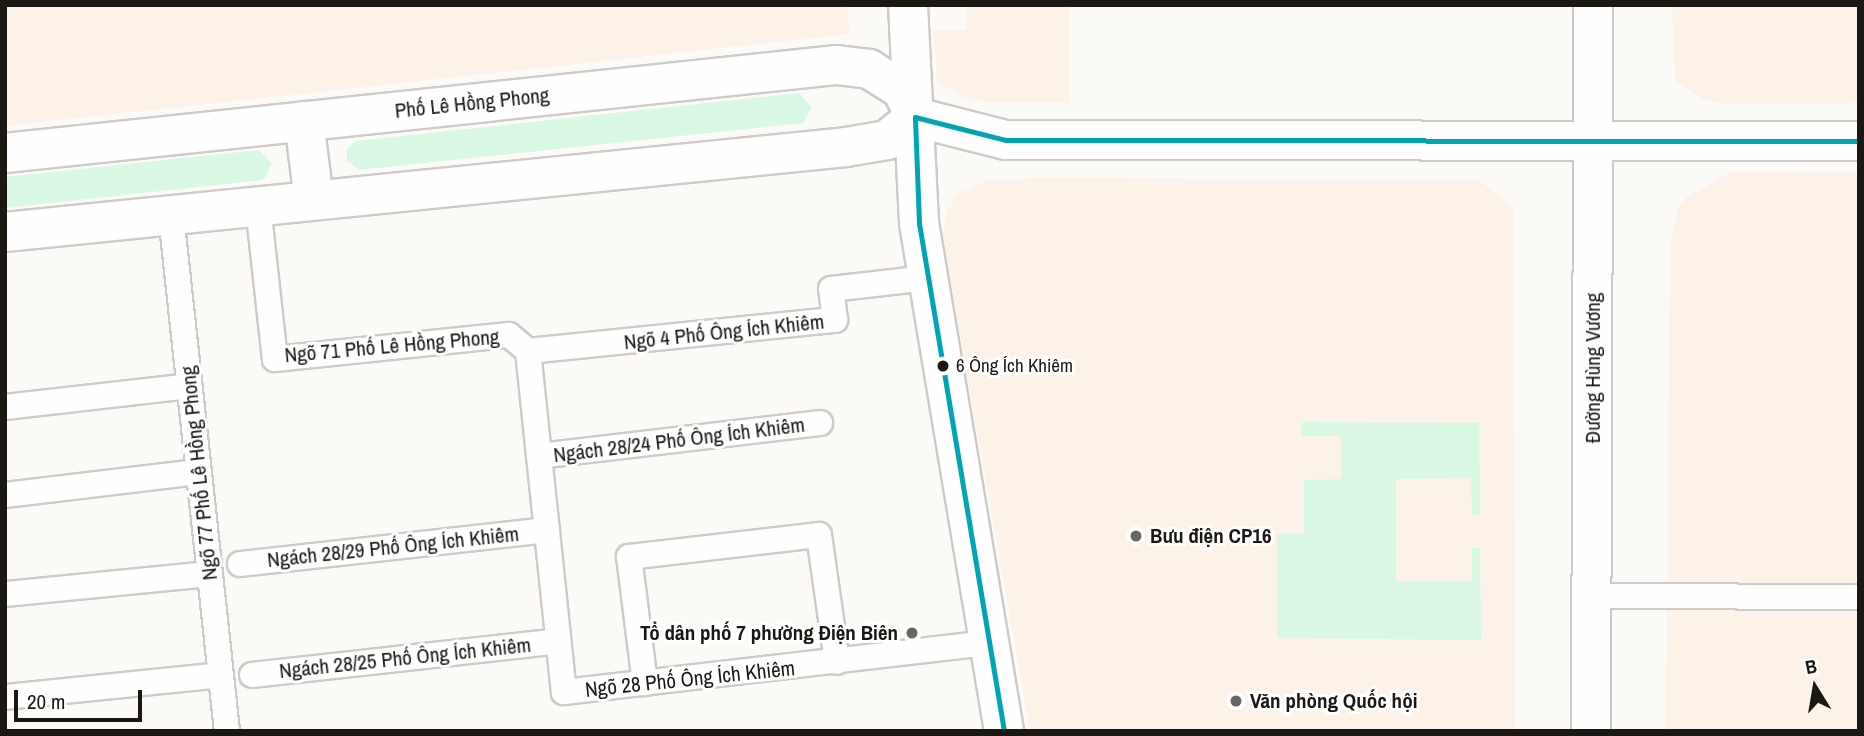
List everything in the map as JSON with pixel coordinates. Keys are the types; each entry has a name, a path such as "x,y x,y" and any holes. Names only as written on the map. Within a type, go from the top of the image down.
{"street":[{"path":"908,5 919,223 1003,731"},
{"name":"Đường Hùng Vương","path":"1591,731 1593,5"},
{"name":"Phố Lê Hồng Phong","path":"5,153 837,65 869,69 902,90 915,117"},
{"path":"915,117 1006,140 1859,141"},
{"path":"5,232 846,147 887,140 915,117"},
{"path":"304,121 314,200"}],"lane":[{"name":"Ngõ 71 Phố Lê Hồng Phong","path":"258,206 275,359 509,335 528,351"},
{"name":"Ngõ 77 Phố Lê Hồng Phong","path":"171,215 227,731"},
{"name":"Ngõ 4 Phố Ông Ích Khiêm","path":"528,351 835,320 831,289 927,278"},
{"name":"Ngõ 28 Phố Ông Ích Khiêm","path":"528,351 564,692 989,643"},
{"path":"5,407 189,386"},
{"name":"Ngách 28/24 Phố Ông Ích Khiêm","path":"539,456 820,423"},
{"path":"5,495 198,472"},
{"name":"Ngách 28/29 Phố Ông Ích Khiêm","path":"240,564 547,530"},
{"path":"645,683 629,557 819,535 837,662"},
{"path":"5,594 210,574"},
{"path":"1593,596 1859,597"},
{"name":"Ngách 28/25 Phố Ông Ích Khiêm","path":"252,675 558,641"},
{"path":"5,697 220,675"}],"shaded area":[{"path":"5,5 847,5 850,34 5,126"},
{"path":"967,5 1069,5 1069,103 988,102 962,97 937,81 933,31 967,30"},
{"path":"1672,5 1859,5 1859,103 1721,104 1703,99 1675,80"},
{"path":"1732,172 1859,173 1859,731 1666,731 1670,245 1678,209 1687,197"},
{"path":"1040,178 1479,181 1506,199 1514,212 1515,731 1030,731 943,238 946,213 958,194 986,181"}],"green space":[{"path":"799,93 812,107 803,123 359,170 347,160 347,149 355,141"},
{"path":"259,150 272,164 263,180 5,208 5,177"},
{"path":"1302,422 1479,423 1480,515 1472,515 1471,478 1396,479 1396,581 1472,581 1472,548 1480,548 1481,640 1277,638 1277,534 1304,534 1304,480 1341,479 1341,436 1302,436"}],"transit line":[{"path":"1004,731 919,223 915,117 1006,140 1859,141"}],"place":[{"name":"6 Ông Ích Khiêm","path":"943,366"},
{"name":"Bưu điện CP16","path":"1136,536"},
{"name":"Tổ dân phố 7 phường Điện Biên","path":"912,633"},
{"name":"Văn phòng Quốc hội","path":"1236,701"}]}
